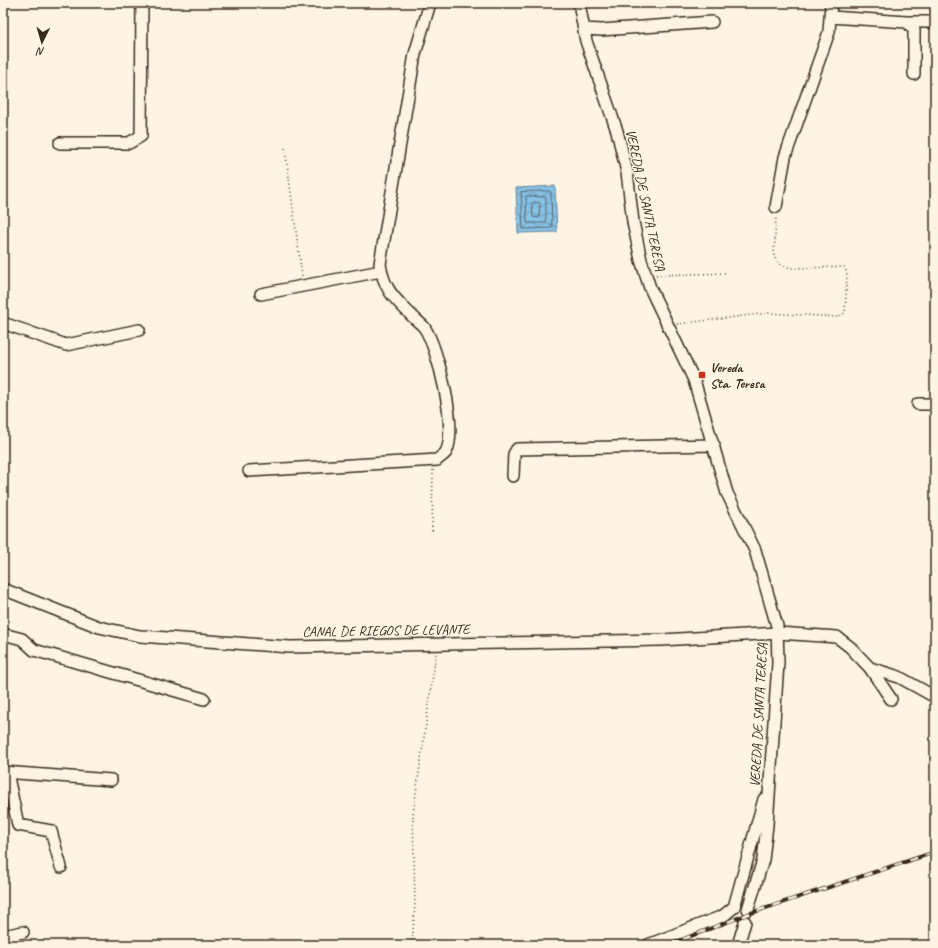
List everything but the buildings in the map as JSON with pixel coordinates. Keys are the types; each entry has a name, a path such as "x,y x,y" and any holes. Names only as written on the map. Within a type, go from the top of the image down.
{"street":[{"path":"60,143 129,143 141,136 142,3"},
{"path":"249,471 437,460 446,452 449,439 448,412 442,370 424,328 396,301 383,281 380,264 384,232 412,69 430,3"},
{"name":"VEREDA DE SANTA TERESA","path":"579,3 586,41 617,131 624,158 635,230 650,288 694,380 727,493 755,550 778,633 778,663 771,771 763,860 748,909"},
{"path":"776,207 786,157 829,32 831,3"},
{"path":"830,17 907,22 935,22"},
{"path":"584,29 601,30 712,22"},
{"path":"907,22 914,30 914,74"},
{"path":"261,294 381,271"},
{"path":"3,323 66,345 139,330"},
{"path":"918,404 935,404"},
{"path":"513,476 514,454 517,449 714,445"},
{"name":"CANAL DE RIEGOS DE LEVANTE","path":"3,589 99,627 140,636 290,647 662,640 778,633 836,637 850,647 870,668 891,699"},
{"path":"3,634 22,639 34,650 204,699"},
{"path":"870,668 899,677 935,697"},
{"path":"648,945 723,916 734,907 771,771"},
{"path":"61,867 51,831 18,825 5,772 111,780"},
{"path":"738,945 745,922"},
{"path":"3,936 23,932"}],"path":[{"path":"285,148 304,286"},
{"path":"669,325 768,313 838,318 845,312 847,273 844,267 791,268 781,265 774,257 776,207"},
{"path":"646,275 728,273"},
{"path":"432,531 433,460"},
{"path":"412,945 415,904 413,814 435,668 436,645"}],"water":[{"path":"555,186 557,232 518,233 516,188"}],"railway":[{"path":"668,945 748,914 935,852"}],"place":[{"name":"Vereda Sta. Teresa","path":"702,375"}]}
